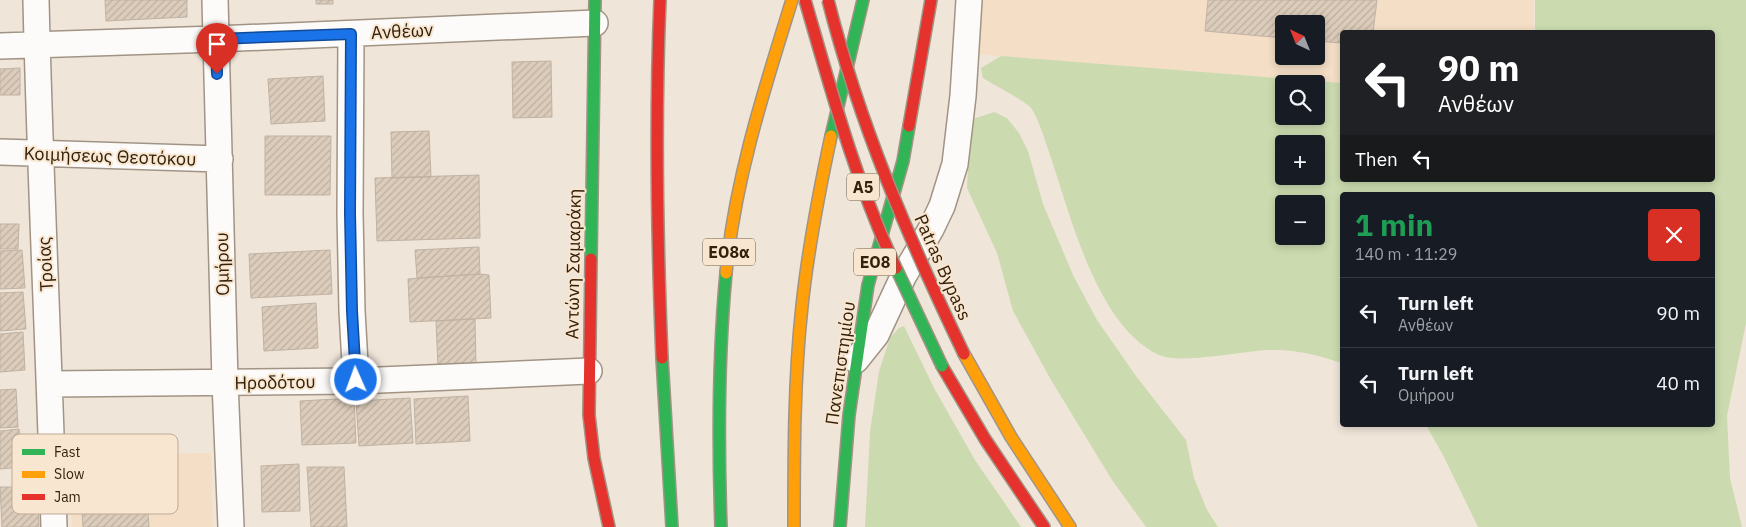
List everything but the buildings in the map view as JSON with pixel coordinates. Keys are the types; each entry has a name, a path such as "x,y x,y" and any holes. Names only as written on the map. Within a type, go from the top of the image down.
{"main road":[{"path":"660,0 656,119 660,326 672,525"},
{"name":"ΕΟ8α","path":"721,527 718,466 719,371 732,228 747,154 766,82 792,0"},
{"name":"Α5","path":"806,0 829,84 878,229 942,366 985,440 1044,527"},
{"name":"Patras Bypass","path":"828,0 854,94 880,165 928,280 964,354 1011,438 1070,527"},
{"path":"794,527 793,454 796,378 808,260 823,175 863,0"},
{"name":"Πανεπιστημίου","path":"840,527 847,434 868,285 903,160 931,0"},
{"name":"Αντώνη Σαμαράκη","path":"595,11 589,371 591,438 609,527"}],"street":[{"name":"Τροίας","path":"36,0 51,434"},
{"name":"Ομήρου","path":"215,0 225,382 231,527"},
{"path":"856,360 876,335 903,277 942,206 955,164 963,96 969,0"},
{"name":"Ανθέων","path":"0,46 351,34 595,11"},
{"path":"351,34 350,213 352,311 356,380"},
{"name":"Κοιμήσεως Θεοτόκου","path":"0,152 220,159"},
{"name":"Ηροδότου","path":"50,384 356,380 589,371"},
{"name":"Τροίας","path":"54,514 54,527"}],"shaded area":[{"path":"978,0 1534,0 1534,30 1340,30 1340,83 1325,82 1325,75 1275,75 1275,78 976,54"},
{"path":"178,453 211,453 213,527 72,527 72,514 178,514"}],"green space":[{"path":"1535,0 1746,0 1746,323 1727,416 1730,478 1742,527 1478,527 1427,427 1715,427 1715,192 1340,192 1340,362 1308,354 1281,350 1198,358 1169,358 1159,355 1137,341 1119,320 1089,268 1034,112 1023,102 983,78 981,68 1001,56 1275,78 1275,125 1325,125 1325,82 1340,83 1340,182 1715,182 1715,30 1535,30"},
{"path":"994,112 1007,118 1019,133 1028,151 1043,204 1073,275 1097,320 1136,376 1186,440 1194,478 1207,510 1218,527 1146,527 1112,480 1051,380 1013,311 997,253 967,188 970,120"},
{"path":"904,326 934,388 975,460 1021,527 865,527 870,432 879,371 890,338 899,328"}],"traffic: fast":[{"path":"591,259 595,0"},
{"path":"831,136 863,0"},
{"path":"840,527 849,415 868,285 903,161 909,126"},
{"path":"896,268 942,366"},
{"path":"721,527 719,400 726,273"},
{"path":"662,358 672,527"}],"traffic: slow":[{"path":"726,273 730,238 743,169 761,101 792,0"},
{"path":"794,527 795,416 799,333 804,285 818,199 831,136"},
{"path":"964,354 1011,437 1070,527"}],"traffic: jam":[{"path":"660,0 657,179 662,358"},
{"path":"805,0 856,170 896,268"},
{"path":"828,0 870,137 905,224 964,354"},
{"path":"909,126 931,0"},
{"path":"591,259 589,415 594,458 609,527"},
{"path":"942,366 985,439 1044,527"}],"route":[{"path":"217,74 216,39 351,34 350,213 352,311 356,380"}]}
